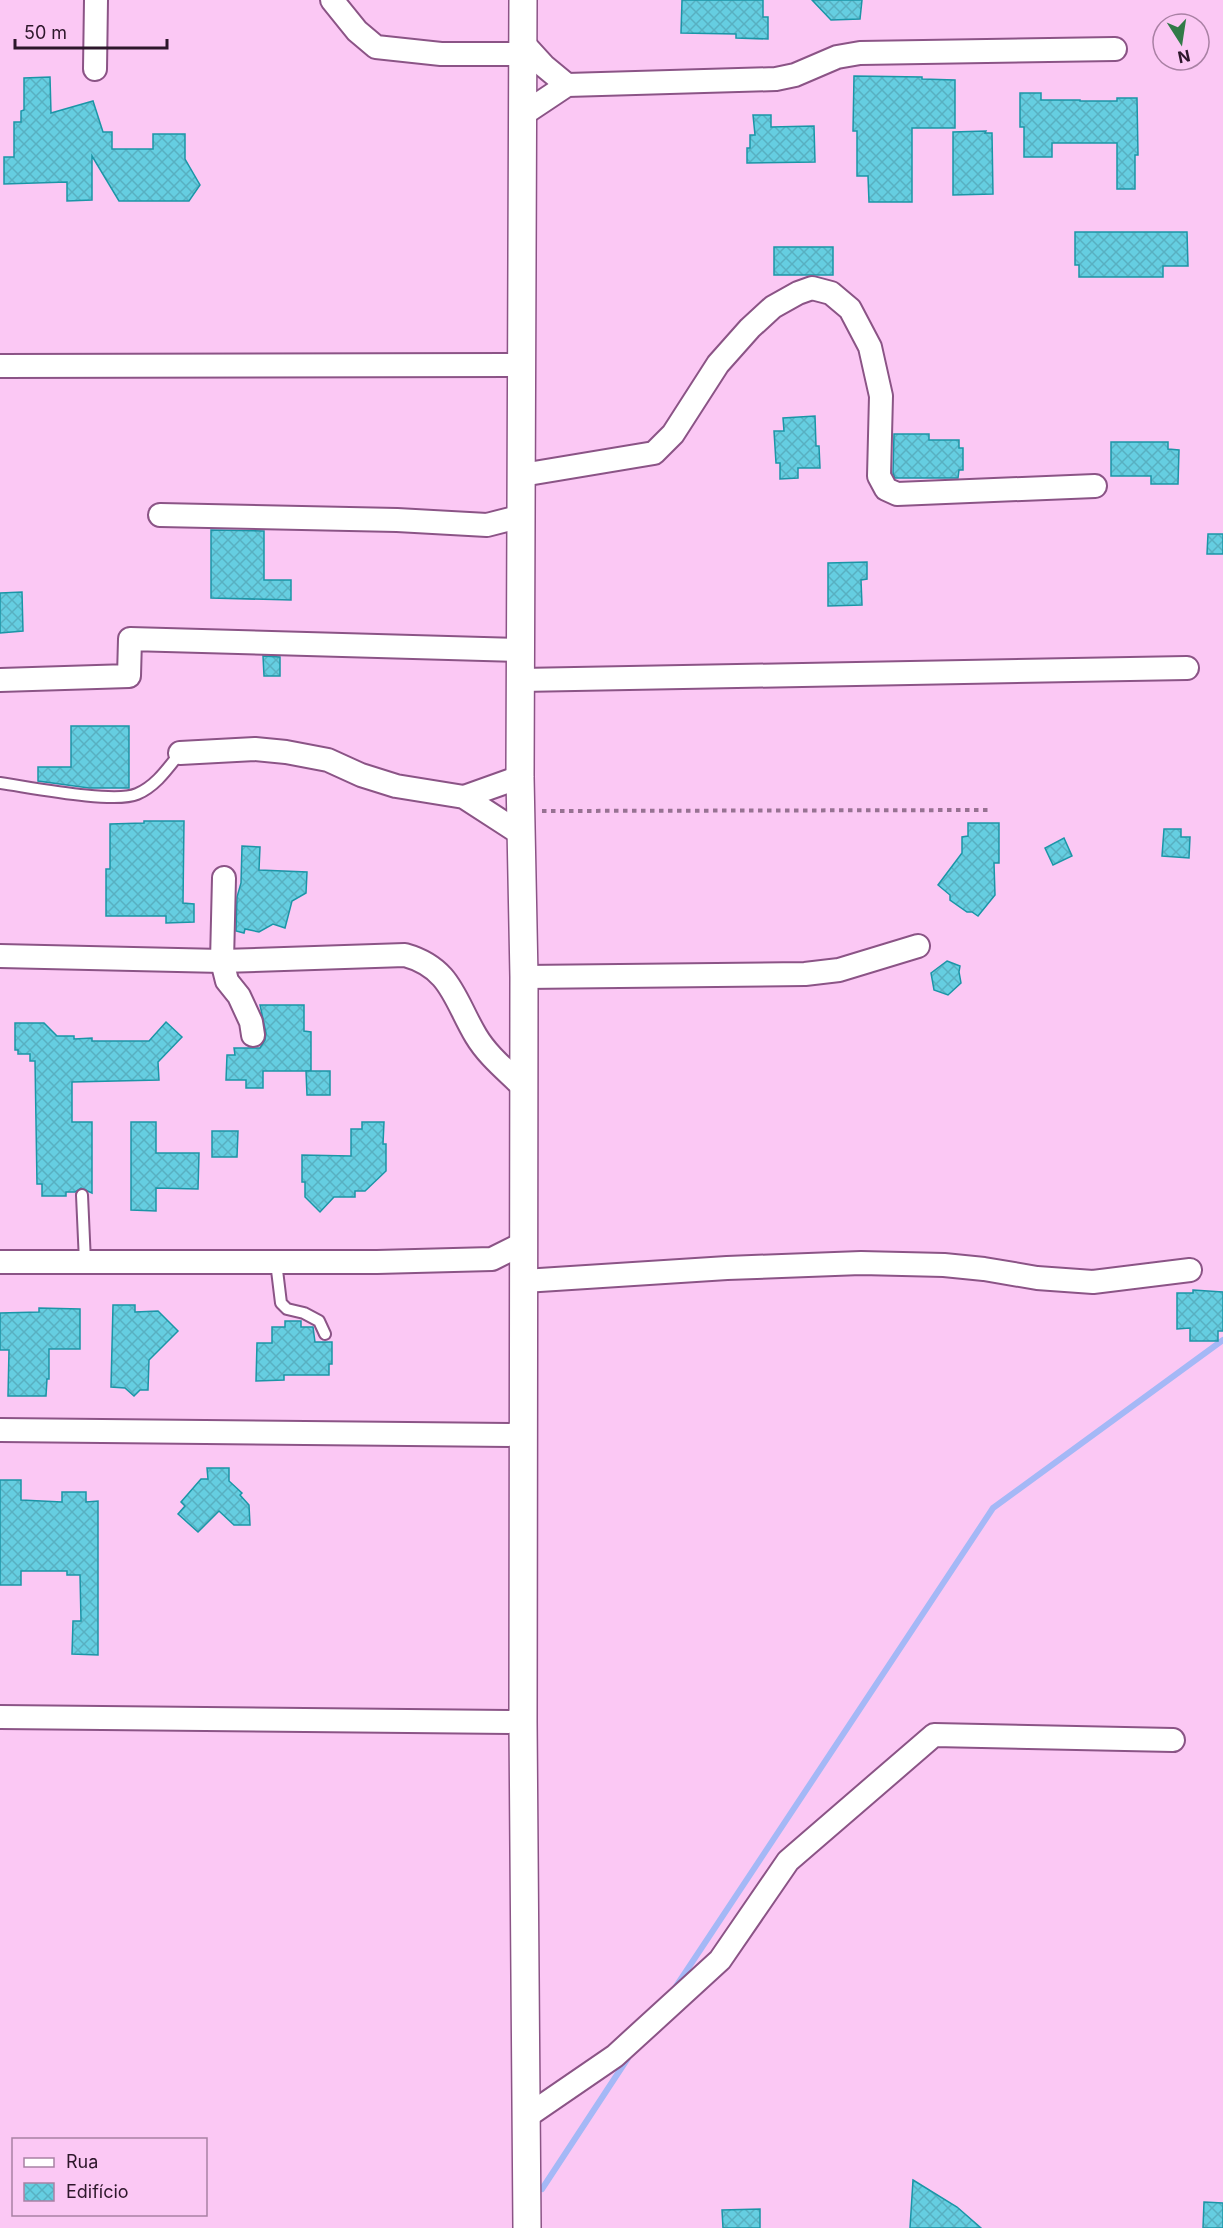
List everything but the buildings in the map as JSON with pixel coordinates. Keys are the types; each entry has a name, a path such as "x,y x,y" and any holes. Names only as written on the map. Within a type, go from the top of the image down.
{"street":[{"path":"95,69 96,0"},
{"path":"332,0 357,31 376,47 441,54 523,48 567,85"},
{"path":"523,0 520,822 524,976 523,1722 527,2228"},
{"path":"522,115 567,85 776,79 795,75 837,57 860,53 1115,49"},
{"path":"522,475 654,453 673,434 718,364 750,328 772,307 798,292 812,288 831,293 850,309 870,348 881,396 879,476 886,489 897,495 1095,486"},
{"path":"0,366 522,364"},
{"path":"160,515 397,520 487,525 522,516"},
{"path":"487,525 522,548"},
{"path":"0,680 129,676 130,639 521,650"},
{"path":"521,680 1187,668"},
{"path":"180,753 255,749 328,760 361,775 396,786 464,797 520,822"},
{"path":"464,797 520,777"},
{"path":"224,878 222,961 226,981 238,996 251,1022 253,1035"},
{"path":"524,976 805,974 838,970 918,946"},
{"path":"0,956 222,961 396,955 421,960 437,969 448,982 476,1036 495,1062 523,1087"},
{"path":"0,1262 492,1259 524,1243"},
{"path":"492,1259 524,1284 727,1268 861,1263 944,1265 1037,1278 1093,1282 1190,1270"},
{"path":"0,1430 523,1436"},
{"path":"0,1718 523,1722"},
{"path":"526,2117 615,2056 720,1960 788,1861 934,1735 1173,1740"}],"lane":[{"path":"0,783 108,798 137,795 158,780 180,753"},
{"path":"82,1195 85,1262"},
{"path":"276,1262 281,1303 287,1310 304,1313 319,1321 325,1334"}],"path":[{"path":"520,822 990,810"}],"waterway":[{"path":"675,1988 993,1508 1223,1340"},
{"path":"542,2189 628,2058"}]}
